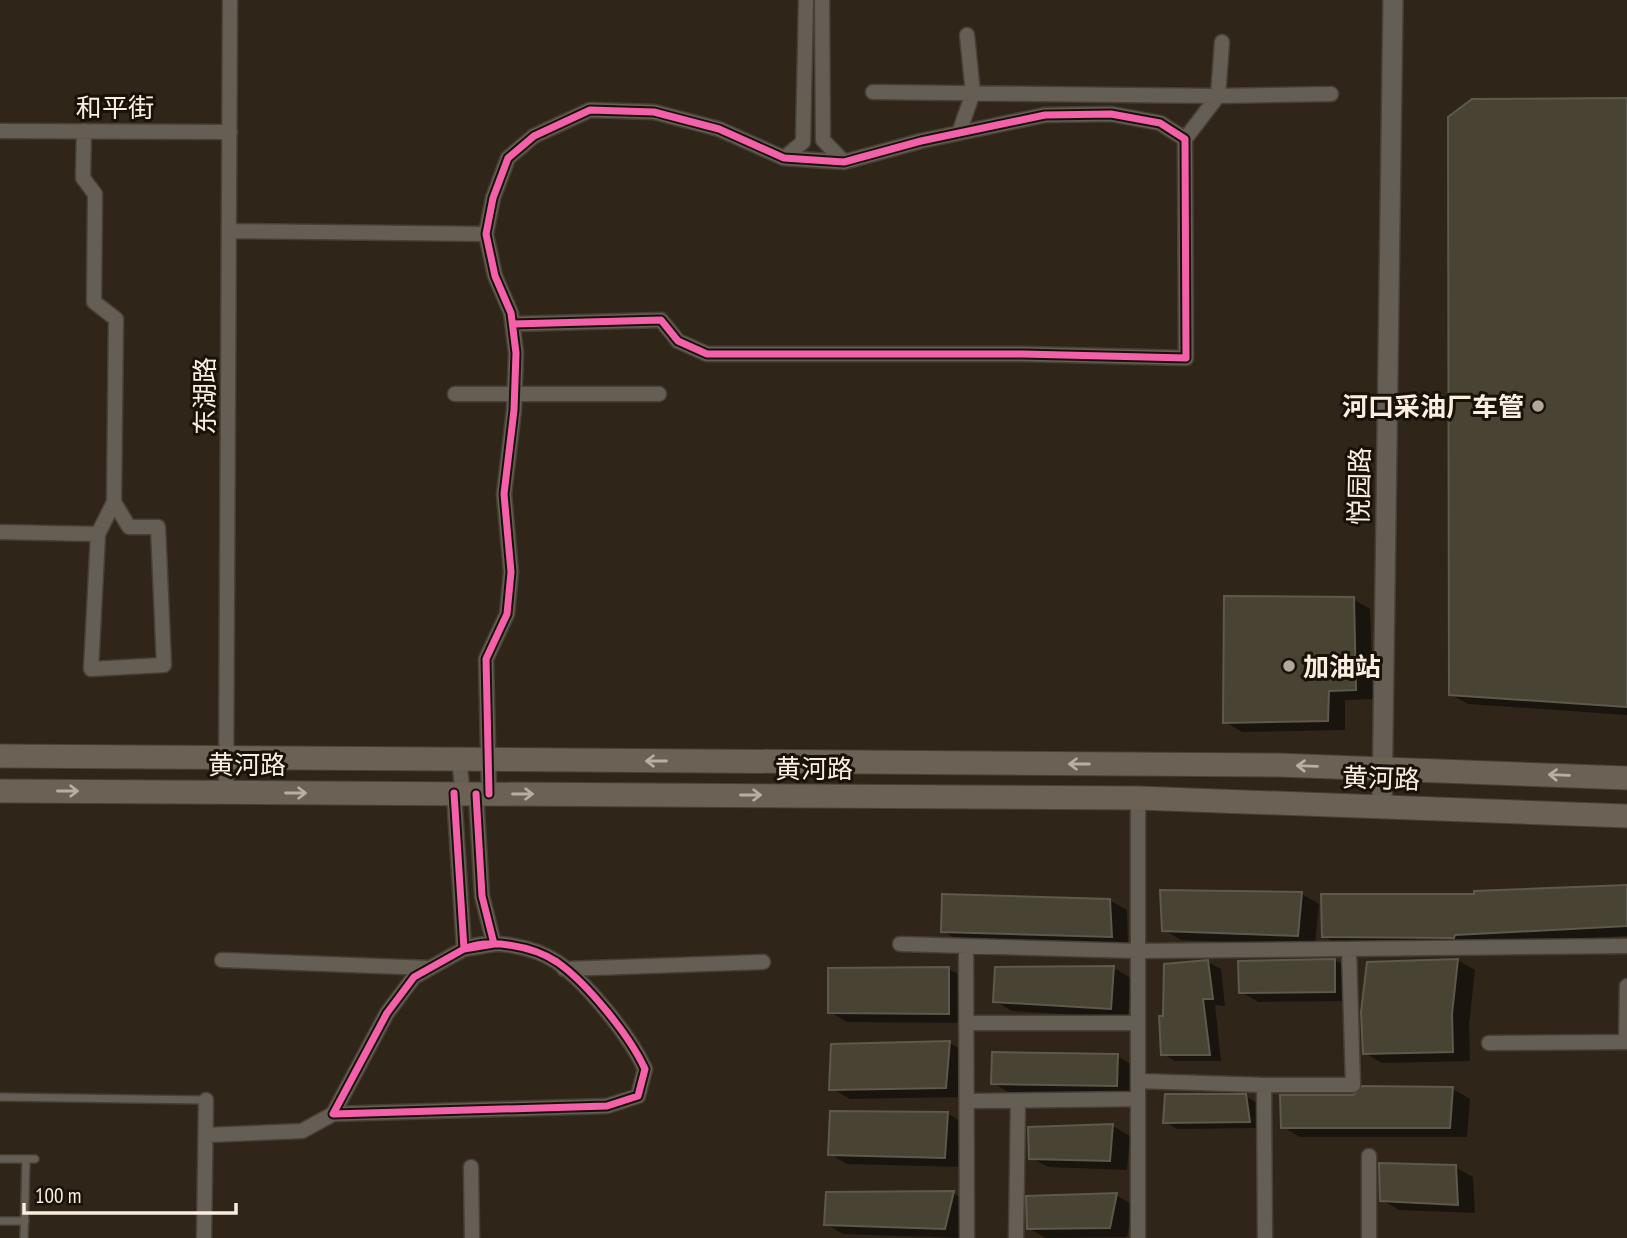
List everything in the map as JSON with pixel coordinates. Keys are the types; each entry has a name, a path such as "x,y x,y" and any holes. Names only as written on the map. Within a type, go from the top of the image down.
{"main road":[{"name":"黄河路","path":"0,756 1278,765 1627,778"},
{"name":"黄河路","path":"0,790 1138,798 1627,816"}],"street":[{"name":"东湖路","path":"226,792 230,0"},
{"path":"784,158 803,142 806,0"},
{"path":"822,0 823,140 844,162"},
{"name":"悦园路","path":"1382,806 1393,0"},
{"path":"961,127 973,93 967,35"},
{"path":"513,324 661,320 678,341 707,354 1023,354 1186,359 1185,139 1218,96 1222,42"},
{"path":"873,92 1218,96 1331,94"},
{"path":"464,949 470,794 488,760 486,659 507,614 510,572 504,494 515,394 516,354 513,324 495,276 485,234 493,198 508,158 534,136 590,110 654,112 719,129 784,158 844,162 921,141 1045,116 1111,114 1160,124 1185,139"},
{"name":"和平街","path":"0,131 230,132"},
{"path":"84,131 83,178 95,194 94,302 116,319 114,502 98,534 91,669 164,665 158,527 129,527 114,502"},
{"path":"229,232 485,234"},
{"path":"455,394 659,394"},
{"path":"0,532 98,534"},
{"path":"459,760 470,794 482,896 494,944"},
{"path":"1138,798 1138,1238"},
{"path":"206,1135 302,1131 334,1114 607,1106 639,1096 645,1069 636,1050 587,991 556,961 520,948 480,943 414,977 387,1013 334,1114"},
{"path":"900,944 1138,951 1627,946"},
{"path":"966,946 967,1238"},
{"path":"1138,1081 1353,1085 1349,949"},
{"path":"222,960 430,968"},
{"path":"564,969 763,962"},
{"path":"1489,1043 1626,1042 1627,986"},
{"path":"966,1023 1138,1023"},
{"path":"1264,1085 1265,1238"},
{"path":"967,1101 1138,1099"},
{"path":"204,1238 206,1100"},
{"path":"1017,1238 1018,1101"},
{"path":"1369,1156 1369,1238"},
{"path":"471,1167 472,1238"}],"lane":[{"path":"0,1097 206,1100"},
{"path":"0,1159 35,1159"},
{"path":"24,1238 26,1159"},
{"path":"0,1221 25,1221"}],"building":[{"name":"河口采油厂车管","path":"1627,98 1627,707 1449,695 1448,117 1472,99"},
{"name":"加油站","path":"1224,596 1354,597 1356,690 1329,691 1328,721 1223,723"},
{"path":"1627,885 1627,926 1455,935 1454,938 1322,937 1321,894 1474,894 1474,891"},
{"path":"1160,890 1302,892 1298,936 1162,931"},
{"path":"942,894 1110,899 1112,937 941,932"},
{"path":"1335,959 1335,992 1239,993 1238,961"},
{"path":"1458,959 1452,1014 1453,1052 1363,1054 1361,1012 1367,962"},
{"path":"1208,960 1213,999 1203,999 1210,1055 1161,1055 1159,1016 1163,1016 1164,964"},
{"path":"1114,966 1111,1009 993,1002 995,967"},
{"path":"949,967 949,1014 828,1013 828,968"},
{"path":"950,1041 946,1088 829,1090 831,1044"},
{"path":"992,1052 1118,1054 1117,1086 991,1084"},
{"path":"1362,1086 1453,1087 1450,1128 1281,1128 1280,1095 1353,1095"},
{"path":"1165,1094 1246,1094 1250,1122 1163,1123"},
{"path":"830,1111 948,1112 945,1158 828,1155"},
{"path":"1113,1124 1110,1161 1029,1159 1028,1127"},
{"path":"1379,1163 1456,1165 1458,1205 1380,1201"},
{"path":"954,1191 945,1229 824,1225 826,1192"},
{"path":"1117,1193 1110,1228 1027,1229 1026,1196"}],"cycle path":[{"path":"489,794 486,659 507,614 511,572 504,494 514,410 516,353 511,313 495,276 486,234 493,198 508,158 534,136 590,110 654,112 719,129 784,158 844,162 921,141 1045,115 1111,114 1160,123 1185,139 1186,358 1023,354 707,354 678,341 661,320 513,324"},
{"path":"454,793 464,949 414,977 387,1013 333,1114 607,1106 638,1096 645,1069 638,1056 607,1011 569,971 547,956 511,945 499,944 486,944 464,949 494,944 482,896 476,794"}],"place":[{"name":"河口采油厂车管","path":"1538,406"},
{"name":"加油站","path":"1289,666"}]}
